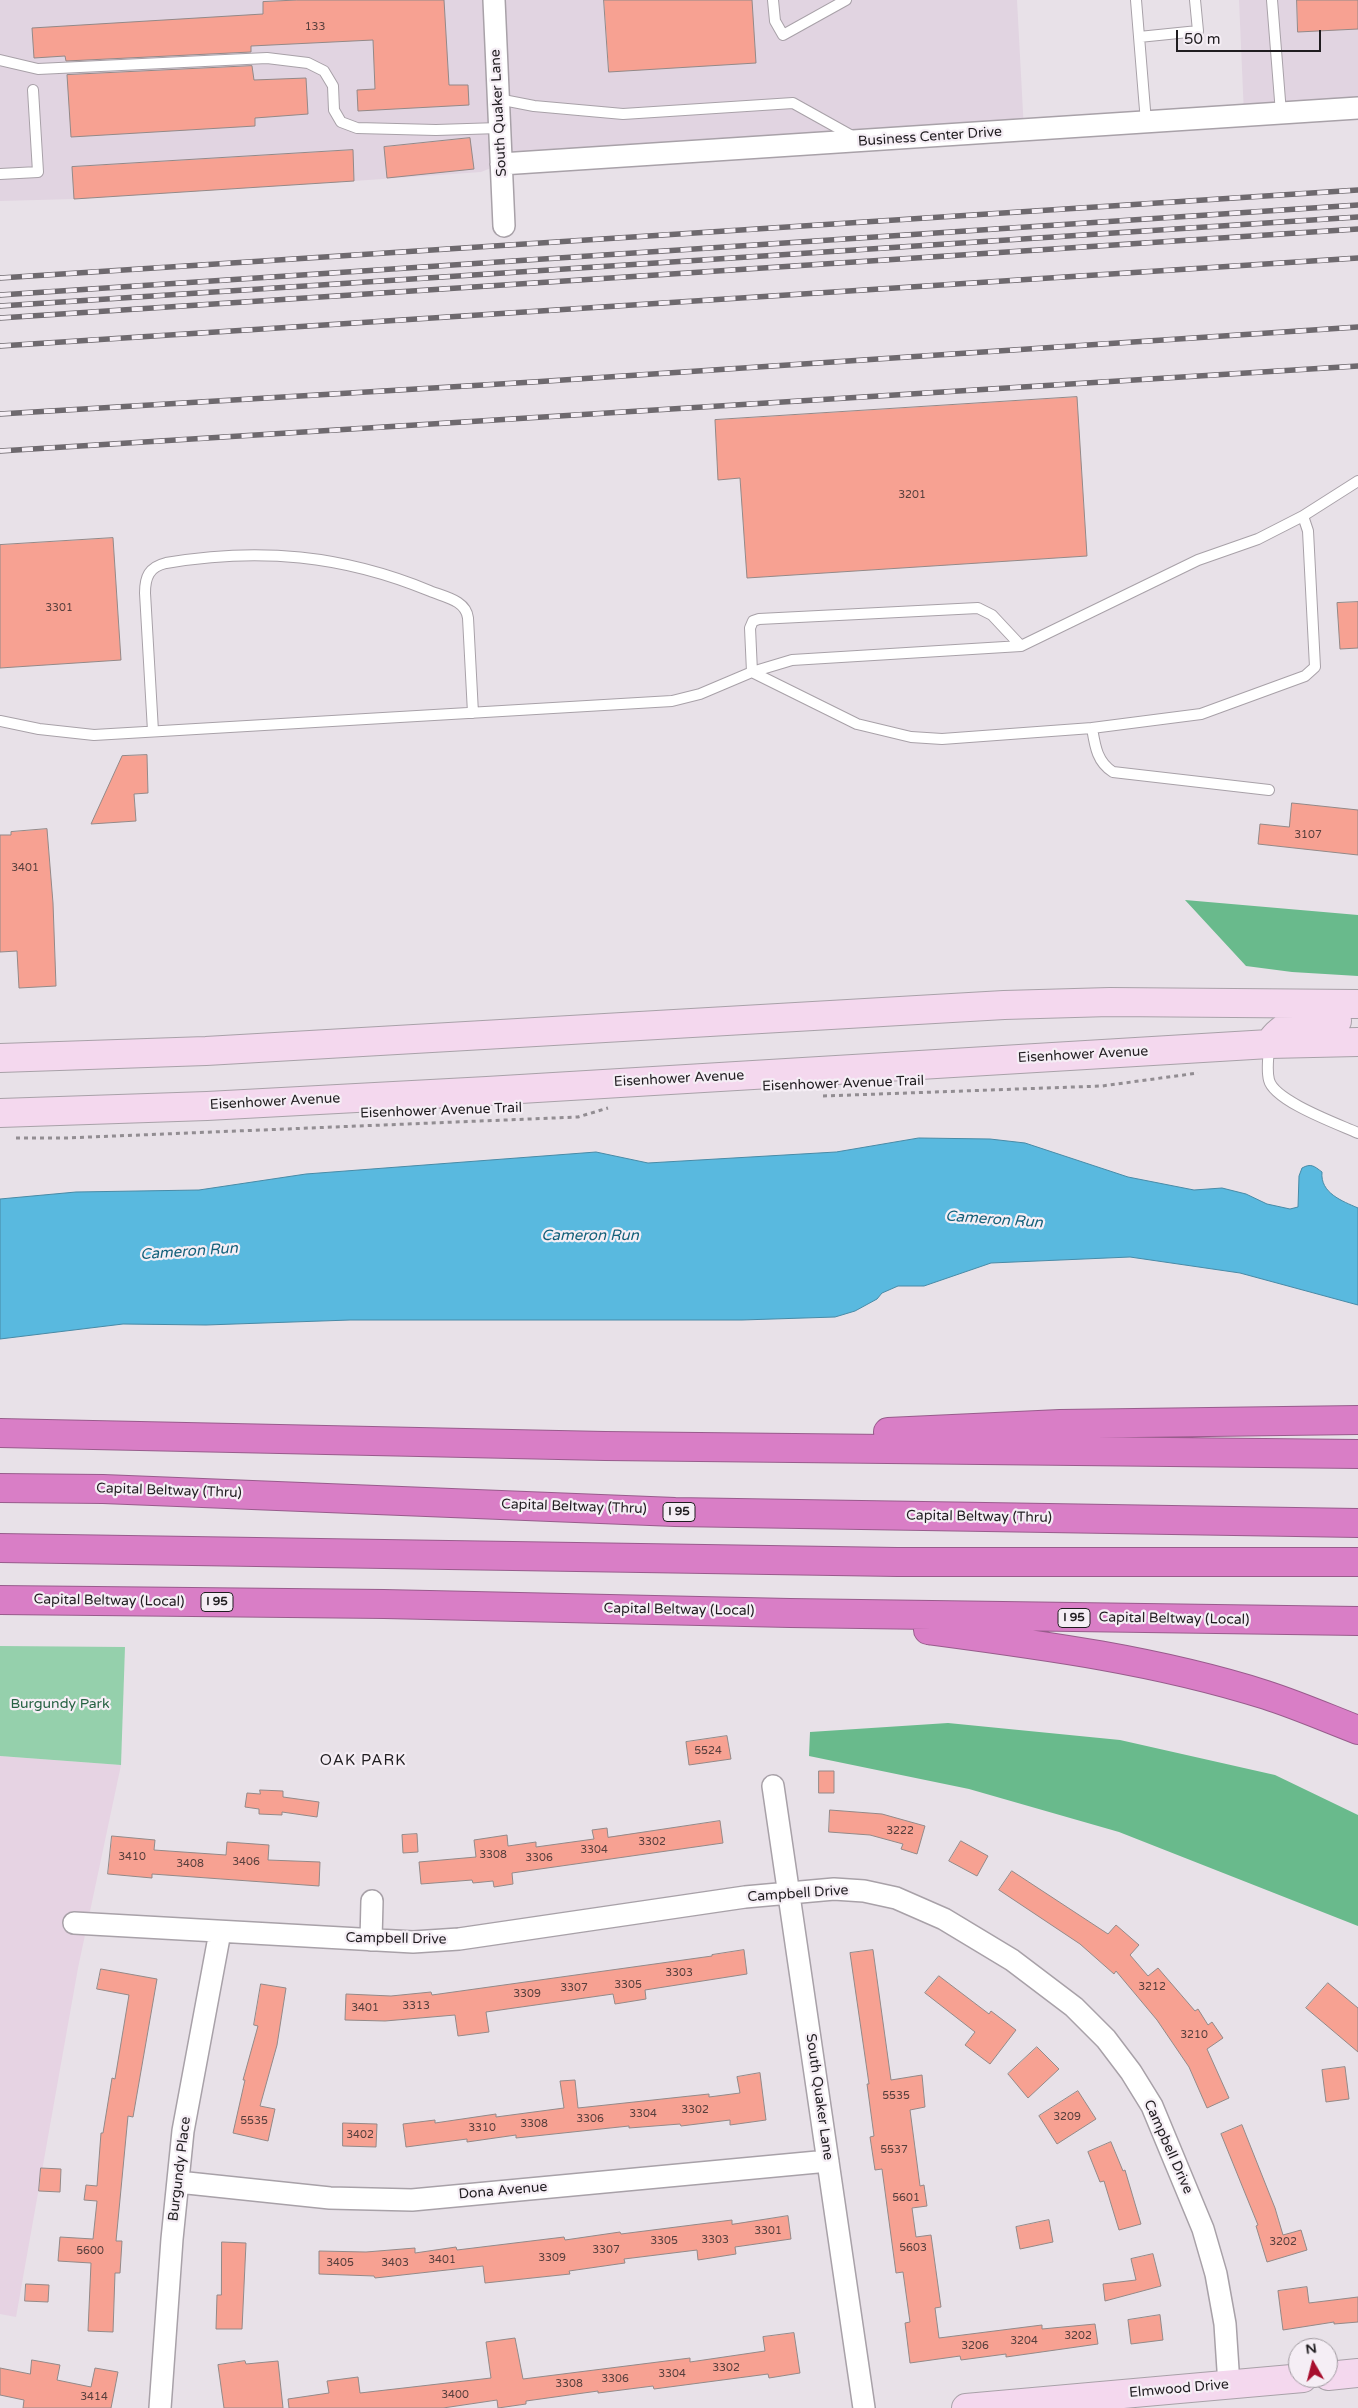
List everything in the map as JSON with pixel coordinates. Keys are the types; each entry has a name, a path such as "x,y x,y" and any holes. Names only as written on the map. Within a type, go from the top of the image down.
{"highway":[{"path":"604,1446 1060,1424 1319,1419 1358,1420"},
{"path":"0,1433 604,1446 1352,1454"},
{"name":"Capital Beltway (Thru)","path":"0,1488 103,1489 675,1512 1358,1523"},
{"path":"0,1548 897,1562 1358,1562"},
{"name":"Capital Beltway (Local)","path":"0,1600 384,1604 790,1613 1358,1621"},
{"path":"790,1613 1015,1642 1141,1663 1266,1695 1358,1730"}],"main road":[{"path":"0,1058 197,1052 1004,1005 1158,1002 1358,1004"},
{"path":"1269,1044 1285,1026 1297,1023 1358,1020"},
{"name":"Eisenhower Avenue","path":"5,1126 189,1107 1269,1044 1358,1042"},
{"path":"1338,2375 1358,2373"},
{"name":"Elmwood Drive","path":"966,2408 1288,2379"}],"street":[{"name":"South Quaker Lane","path":"494,0 504,226"},
{"name":"Business Center Drive","path":"501,164 1358,108"},
{"name":"South Quaker Lane","path":"773,1786 864,2408"},
{"name":"Campbell Drive","path":"74,1923 413,1942 459,1939 745,1897 834,1890 864,1891 896,1898 924,1909 1012,1960 1042,1981 1074,2007 1106,2039 1131,2072 1152,2106 1203,2229 1216,2274 1225,2324 1229,2385"},
{"path":"371,1940 372,1901"},
{"name":"Burgundy Place","path":"160,2408 183,2131 220,1932"},
{"name":"Dona Avenue","path":"178,2182 330,2198 412,2200 828,2161"}],"lane":[{"path":"773,0 775,21 783,34 846,0"},
{"path":"1136,0 1146,122"},
{"path":"1139,37 1198,31 1195,0"},
{"path":"1272,0 1280,113"},
{"path":"0,60 38,69 267,58 308,63 324,71 333,86 334,110 341,122 357,128 436,130 499,128"},
{"path":"0,174 38,172 33,90"},
{"path":"498,99 534,106 623,114 793,103 861,141"},
{"path":"0,721 39,729 86,735 672,701 700,694 752,672 792,660 1021,646 1198,560 1258,539 1303,516 1358,481"},
{"path":"752,672 852,722 911,737 973,738 1092,728 1209,712 1313,671 1308,531 1303,516"},
{"path":"153,731 145,593 147,576 157,565 166,563 249,556 302,556 352,565 420,587 459,603 468,614 473,713"},
{"path":"752,672 750,628 752,621 759,619 978,608 992,615 1021,646"},
{"path":"1092,728 1103,766 1112,772 1269,790"},
{"path":"1269,1044 1269,1080 1274,1089 1319,1116 1358,1133"}],"path":[{"name":"Eisenhower Avenue Trail","path":"818,1096 1102,1086 1207,1072"},
{"name":"Eisenhower Avenue Trail","path":"5,1126 66,1138 578,1117 612,1107"}],"shaded area":[{"path":"0,0 1017,0 1024,131 501,164 481,172 354,181 74,199 0,201"},
{"path":"1239,0 1358,0 1358,108 1244,115"},
{"path":"0,1756 121,1765 78,1968 16,2317 0,2314"}],"green space":[{"path":"1185,900 1358,915 1358,976 1292,972 1246,966"},
{"name":"Burgundy Park","path":"0,1646 125,1647 121,1765 0,1756"},
{"path":"948,1723 1120,1740 1275,1775 1358,1815 1358,1926 1119,1832 969,1789 809,1756 810,1732"}],"water":[{"name":"Cameron Run","path":"919,1138 990,1139 1025,1143 1128,1177 1194,1190 1222,1188 1246,1194 1267,1204 1290,1209 1298,1207 1299,1176 1302,1168 1312,1166 1322,1172 1322,1179 1328,1191 1339,1199 1358,1208 1358,1305 1240,1273 1130,1257 991,1263 924,1286 898,1286 882,1293 877,1299 855,1311 835,1317 742,1320 350,1320 206,1325 123,1324 0,1339 0,1199 76,1192 199,1190 306,1174 596,1152 648,1163 836,1152"}],"building":[{"path":"297,0 444,0 449,85 468,85 469,105 358,111 357,90 375,89 373,40 251,46 251,52 66,61 65,56 34,58 32,28 263,14 263,2"},
{"path":"604,0 752,0 756,63 609,72"},
{"path":"1297,0 1358,0 1358,29 1298,32"},
{"path":"252,66 254,80 306,78 308,114 255,118 255,126 71,137 67,75"},
{"path":"470,138 474,169 387,178 384,147"},
{"path":"353,150 354,181 74,199 72,167"},
{"path":"1077,397 1087,556 747,578 740,478 718,480 715,420"},
{"path":"113,538 121,660 0,668 0,545"},
{"path":"1358,602 1358,648 1340,649 1337,603"},
{"path":"147,755 148,793 134,794 136,821 91,824 122,756"},
{"path":"1292,803 1358,810 1358,855 1258,844 1260,824 1289,827"},
{"path":"47,829 53,903 56,986 19,988 17,951 0,952 0,835 11,835 11,832"},
{"path":"727,1736 731,1759 689,1765 686,1742"},
{"path":"819,1771 834,1771 834,1793 819,1793"},
{"path":"260,1790 283,1791 283,1797 319,1802 317,1817 282,1812 282,1815 259,1814 259,1809 245,1807 247,1793 260,1794"},
{"path":"830,1810 882,1814 925,1826 917,1854 901,1849 903,1844 870,1835 829,1832"},
{"path":"720,1821 723,1843 512,1873 513,1884 494,1887 493,1881 473,1883 472,1880 421,1884 419,1862 476,1857 474,1840 507,1835 508,1846 536,1842 536,1847 594,1839 592,1830 607,1828 608,1837"},
{"path":"417,1834 418,1852 403,1853 402,1835"},
{"path":"112,1836 155,1840 154,1850 226,1855 227,1842 269,1845 268,1860 320,1862 319,1886 152,1874 152,1878 108,1874"},
{"path":"961,1841 988,1856 977,1876 949,1861"},
{"path":"1012,1871 1108,1934 1116,1925 1139,1945 1130,1955 1148,1976 1158,1968 1195,2011 1198,2009 1208,2025 1212,2022 1223,2038 1207,2049 1229,2098 1207,2108 1189,2067 1157,2020 1116,1971 1114,1974 1080,1944 999,1890"},
{"path":"744,1950 747,1974 645,1990 646,1999 615,2004 613,1994 486,2012 489,2032 458,2036 455,2015 385,2021 345,2020 346,1994 391,1996 431,1992 432,1995"},
{"path":"873,1950 891,2080 922,2075 925,2107 910,2110 920,2186 924,2185 927,2206 912,2208 916,2237 931,2235 941,2307 935,2308 939,2338 1042,2325 1042,2329 1095,2324 1098,2344 1006,2357 1006,2354 961,2360 960,2356 910,2363 905,2323 910,2322 903,2272 896,2273 882,2169 875,2170 870,2137 874,2136 867,2084 869,2084 850,1953"},
{"path":"101,1969 157,1979 133,2117 128,2116 116,2241 122,2241 120,2273 115,2273 113,2332 88,2331 91,2263 58,2261 60,2237 93,2239 97,2201 84,2200 86,2185 97,2186 101,2133 103,2133 112,2078 115,2079 129,1995 97,1989"},
{"path":"939,1976 989,2014 991,2011 1016,2030 990,2064 965,2045 975,2032 925,1993"},
{"path":"1328,1983 1358,2008 1358,2052 1306,2008"},
{"path":"261,1984 286,1988 277,2045 260,2106 275,2109 268,2141 233,2133 245,2080 243,2080 258,2026 254,2025"},
{"path":"1037,2047 1059,2069 1028,2098 1008,2074"},
{"path":"1345,2067 1349,2099 1326,2102 1322,2070"},
{"path":"760,2073 766,2120 730,2125 730,2120 681,2126 680,2124 629,2128 629,2126 516,2138 516,2135 467,2142 467,2139 406,2147 403,2124 435,2120 435,2123 496,2114 496,2117 564,2108 560,2081 575,2080 578,2108 709,2094 709,2097 740,2093 737,2077"},
{"path":"1078,2091 1096,2119 1057,2144 1039,2116"},
{"path":"343,2123 377,2124 376,2147 343,2146"},
{"path":"1242,2125 1275,2208 1283,2235 1301,2230 1307,2250 1267,2262 1256,2226 1258,2225 1221,2134"},
{"path":"1111,2142 1123,2171 1125,2170 1141,2224 1119,2230 1104,2181 1100,2182 1088,2152"},
{"path":"41,2168 61,2169 60,2192 39,2191"},
{"path":"788,2216 791,2239 735,2247 736,2254 698,2260 697,2250 624,2259 625,2263 569,2271 570,2274 485,2283 483,2266 375,2278 374,2276 319,2274 319,2251 366,2252 415,2248 415,2253 456,2247 457,2250 564,2237 565,2240 620,2232 621,2234 732,2220 732,2224"},
{"path":"1049,2220 1053,2242 1020,2249 1016,2227"},
{"path":"222,2242 246,2243 242,2329 216,2329 217,2295 221,2295"},
{"path":"1153,2254 1161,2286 1105,2301 1103,2284 1136,2280 1131,2259"},
{"path":"26,2284 49,2285 48,2302 25,2301"},
{"path":"1307,2287 1309,2303 1358,2297 1358,2322 1334,2324 1334,2322 1283,2330 1278,2291"},
{"path":"1160,2315 1163,2340 1131,2344 1128,2320"},
{"path":"794,2333 800,2373 769,2378 768,2374 654,2389 653,2386 598,2393 598,2391 526,2401 526,2404 498,2408 497,2400 443,2408 289,2408 288,2399 329,2393 327,2381 358,2377 360,2393 491,2378 486,2342 515,2338 523,2379 690,2358 690,2362 765,2351 763,2337"},
{"path":"32,2360 60,2365 57,2380 91,2387 95,2368 118,2372 111,2408 23,2408 24,2400 0,2395 0,2368 30,2374"},
{"path":"245,2361 246,2364 278,2361 283,2408 224,2408 218,2365"}],"railway":[{"path":"0,278 1358,190"},
{"path":"0,295 1358,205"},
{"path":"0,306 1358,217"},
{"path":"0,318 1358,229"},
{"path":"0,346 1358,258"},
{"path":"0,414 533,382 1358,327"},
{"path":"0,451 1358,366"}],"district":[{"name":"OAK PARK","path":"363,1761"}]}
